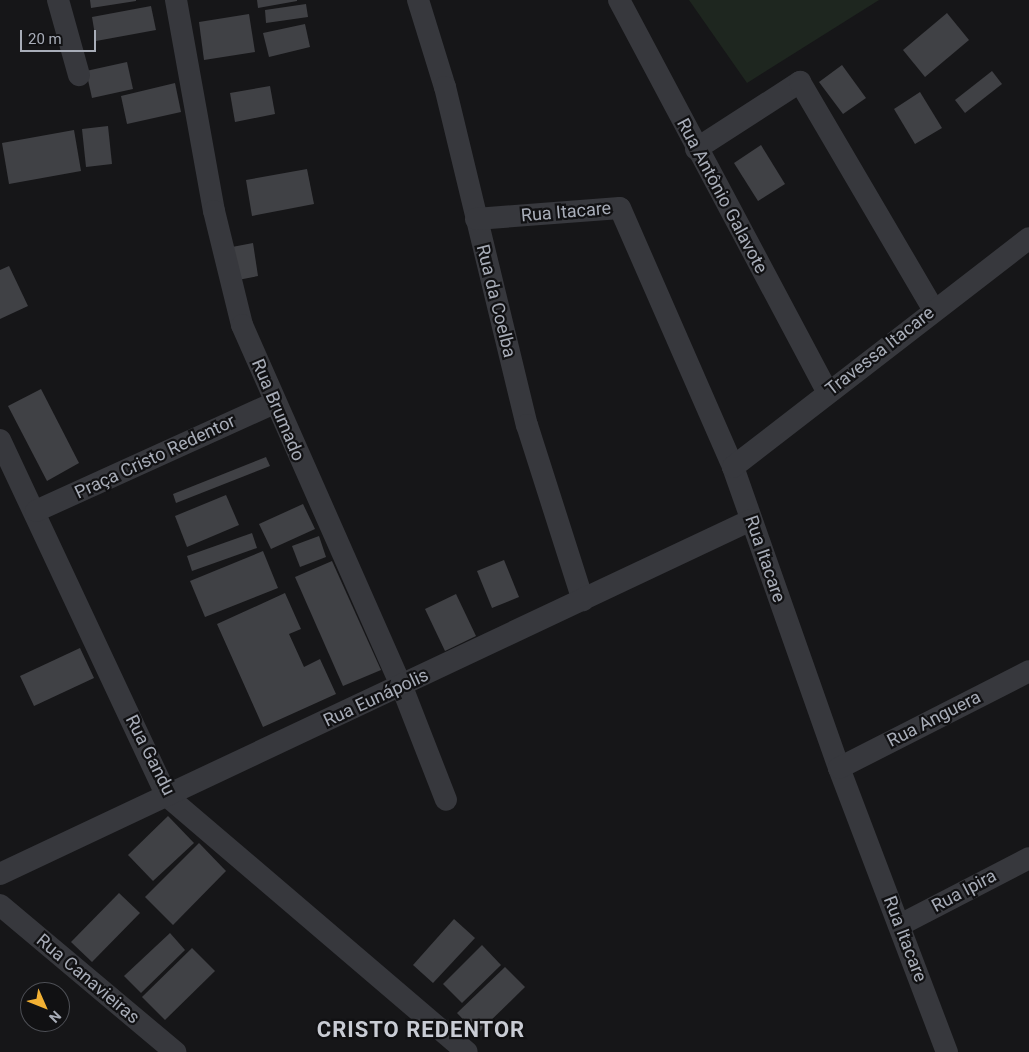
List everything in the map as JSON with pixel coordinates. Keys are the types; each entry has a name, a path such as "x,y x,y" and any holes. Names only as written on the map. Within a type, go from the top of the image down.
{"street":[{"path":"58,0 79,75"},
{"name":"Rua Brumado","path":"176,0 214,212 242,325 274,403 402,687 446,800"},
{"name":"Rua da Coelba","path":"418,0 445,87 527,425 582,600"},
{"name":"Rua Antônio Galavote","path":"619,0 827,392"},
{"path":"696,148 800,82 934,310"},
{"name":"Rua Itacare","path":"476,219 620,208 733,467 839,768 947,1052"},
{"name":"Travessa Itacare","path":"733,467 827,392 1029,238"},
{"name":"Praça Cristo Redentor","path":"36,511 274,403"},
{"name":"Rua Gandu","path":"0,440 36,511 167,796 467,1052"},
{"name":"Rua Eunápolis","path":"0,874 402,687 751,520"},
{"name":"Rua Anguera","path":"839,768 1029,671"},
{"name":"Rua Ipira","path":"900,925 1029,858"},
{"name":"Rua Canavieiras","path":"0,905 175,1052"}],"shaded area":[{"path":"689,0 879,0 747,83"}],"building":[{"path":"90,0 136,0 136,1 91,8"},
{"path":"257,0 297,0 297,1 258,8"},
{"path":"306,4 308,17 266,23 265,10"},
{"path":"151,6 156,30 96,41 92,17"},
{"path":"947,13 969,40 925,77 903,50"},
{"path":"249,14 255,52 204,60 199,22"},
{"path":"305,24 310,47 269,57 263,33"},
{"path":"127,62 133,89 92,98 86,71"},
{"path":"842,65 866,98 843,114 819,82"},
{"path":"992,71 1002,84 965,113 955,100"},
{"path":"175,83 181,112 127,124 121,96"},
{"path":"270,86 275,114 235,122 230,93"},
{"path":"920,92 942,128 915,144 894,109"},
{"path":"108,126 112,164 86,167 82,129"},
{"path":"74,130 81,171 9,184 2,143"},
{"path":"761,145 785,184 758,201 734,163"},
{"path":"307,169 314,204 252,216 246,180"},
{"path":"253,243 258,276 238,280 232,247"},
{"path":"9,266 28,306 0,319 0,270"},
{"path":"41,389 79,463 47,481 8,406"},
{"path":"266,457 270,466 176,503 173,494"},
{"path":"226,495 239,525 187,547 175,516"},
{"path":"303,504 315,529 271,549 259,524"},
{"path":"252,533 257,548 192,571 187,556"},
{"path":"319,536 326,557 300,567 292,546"},
{"path":"263,551 278,588 205,617 190,581"},
{"path":"504,560 519,597 492,608 477,571"},
{"path":"332,561 381,670 343,686 295,577"},
{"path":"285,593 301,629 289,634 304,667 320,659 336,694 263,727 217,624"},
{"path":"456,594 476,636 445,651 425,609"},
{"path":"80,648 94,678 34,706 20,676"},
{"path":"168,816 194,843 153,881 128,855"},
{"path":"199,843 226,871 173,925 145,897"},
{"path":"119,893 140,913 92,962 71,942"},
{"path":"454,919 475,938 433,983 413,965"},
{"path":"170,933 185,950 141,993 124,976"},
{"path":"482,945 501,965 462,1003 443,984"},
{"path":"192,948 215,971 165,1020 142,997"},
{"path":"505,967 525,987 477,1034 457,1013"}],"district":[{"name":"CRISTO REDENTOR","path":"421,1030"}]}
